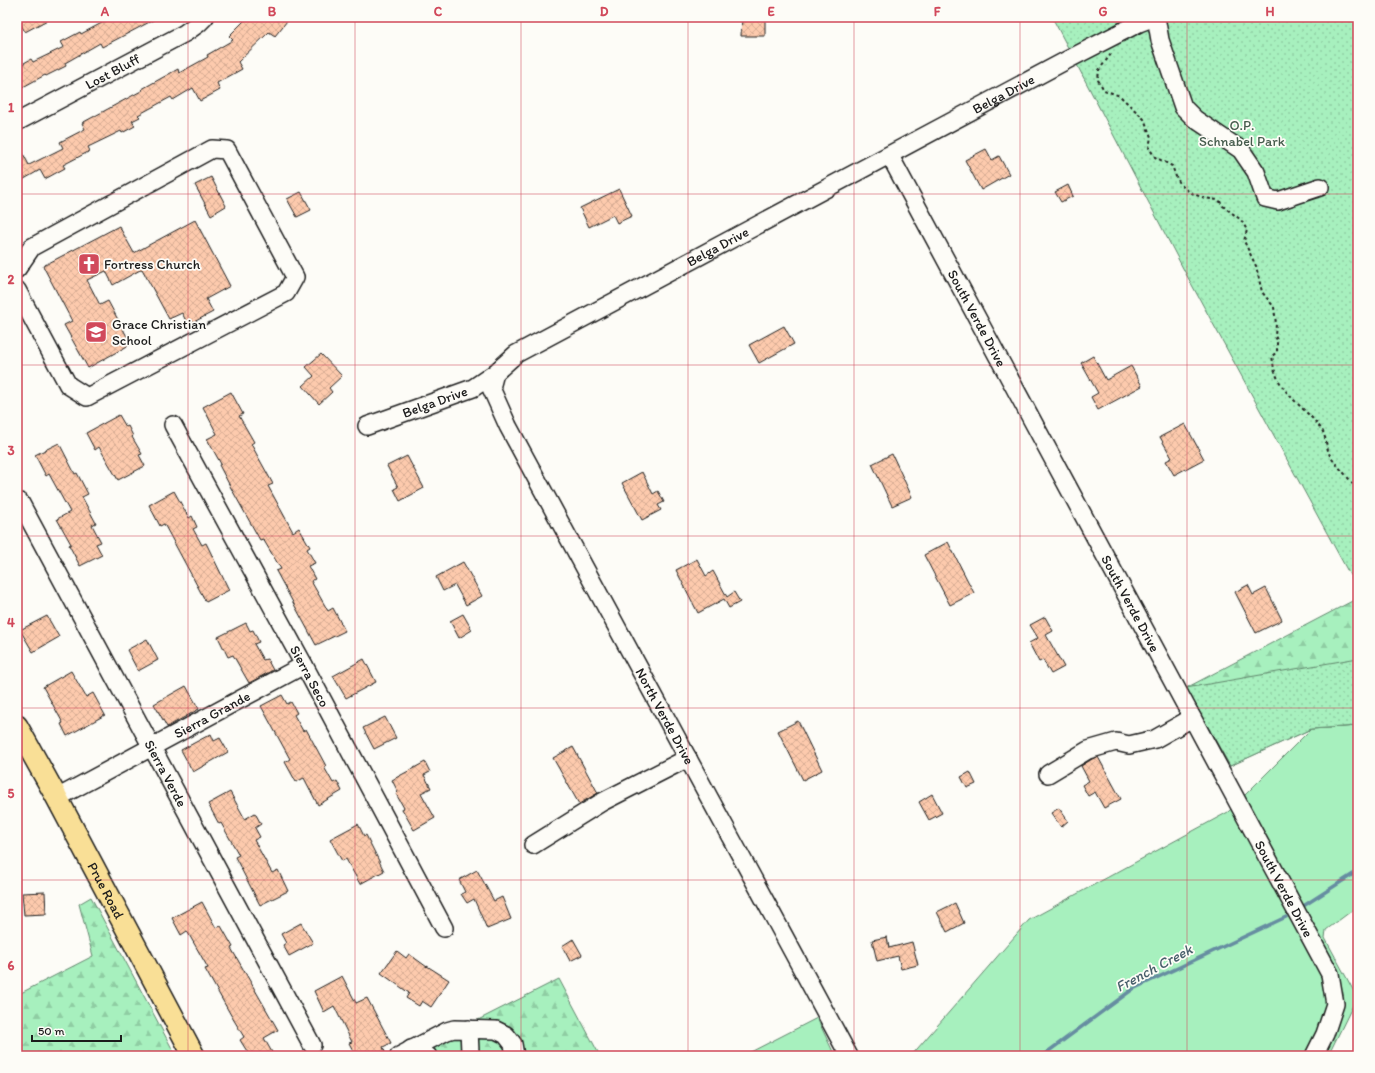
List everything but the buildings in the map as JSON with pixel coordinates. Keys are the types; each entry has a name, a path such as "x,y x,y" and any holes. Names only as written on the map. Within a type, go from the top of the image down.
{"main road":[{"name":"Prue Road","path":"17,726 57,798 194,1056"}],"street":[{"name":"Lost Bluff","path":"17,122 185,33 205,17"},
{"name":"Belga Drive","path":"367,426 473,388 495,373 516,354 1117,34 1139,23 1156,17"},
{"path":"1156,17 1160,40 1183,107 1195,119 1241,150 1256,172 1265,198 1278,201 1320,187"},
{"path":"17,269 32,247 212,149 227,150 294,277 286,293 87,397 68,385 17,290"},
{"name":"South Verde Drive","path":"890,156 1330,974 1335,1004 1325,1034 1314,1056"},
{"name":"North Verde Drive","path":"495,373 491,388 508,426 849,1056"},
{"name":"Sierra Seco","path":"173,425 304,665 444,928"},
{"name":"Sierra Verde","path":"20,502 312,1045"},
{"name":"Sierra Grande","path":"57,798 153,748 304,665"},
{"path":"1048,774 1088,750 1116,742 1129,745 1155,739 1192,718"},
{"path":"533,845 602,802 688,758"},
{"path":"405,1053 446,1031 454,1029 469,1029 496,1030 506,1035 513,1044 516,1056"},
{"path":"467,1056 470,1052 469,1029"},
{"path":"405,1053 428,1056"}],"path":[{"path":"1117,34 1118,43 1099,70 1098,80 1104,90 1120,96 1144,119 1151,137 1149,148 1155,157 1172,166 1178,182 1189,192 1219,200 1223,206 1241,220 1247,230 1244,241 1256,266 1262,292 1274,307 1277,352 1272,356 1275,372 1287,393 1308,413 1323,432 1330,457 1348,478 1358,496"}],"green space":[{"name":"O.P. Schnabel Park","path":"1052,17 1358,17 1358,590 1186,274"},
{"path":"1358,598 1358,726 1311,729 1230,766 1186,688"},
{"path":"1358,658 1358,726 1311,729 1230,766 1186,688"},
{"path":"1358,726 1358,906 1326,930 1325,938 1357,997 1328,1056 911,1056 1029,920 1228,812 1311,729"},
{"path":"91,897 176,1056 17,1056 17,995 93,956 79,904"},
{"path":"559,979 600,1056 407,1056"},
{"path":"817,1018 835,1056 743,1056"}],"waterway":[{"name":"French Creek","path":"1305,905 1358,871"},
{"name":"French Creek","path":"1042,1056 1133,989 1286,917"}],"place":[{"name":"Fortress Church","path":"89,264"},
{"name":"Grace Christian School","path":"96,332"}]}
